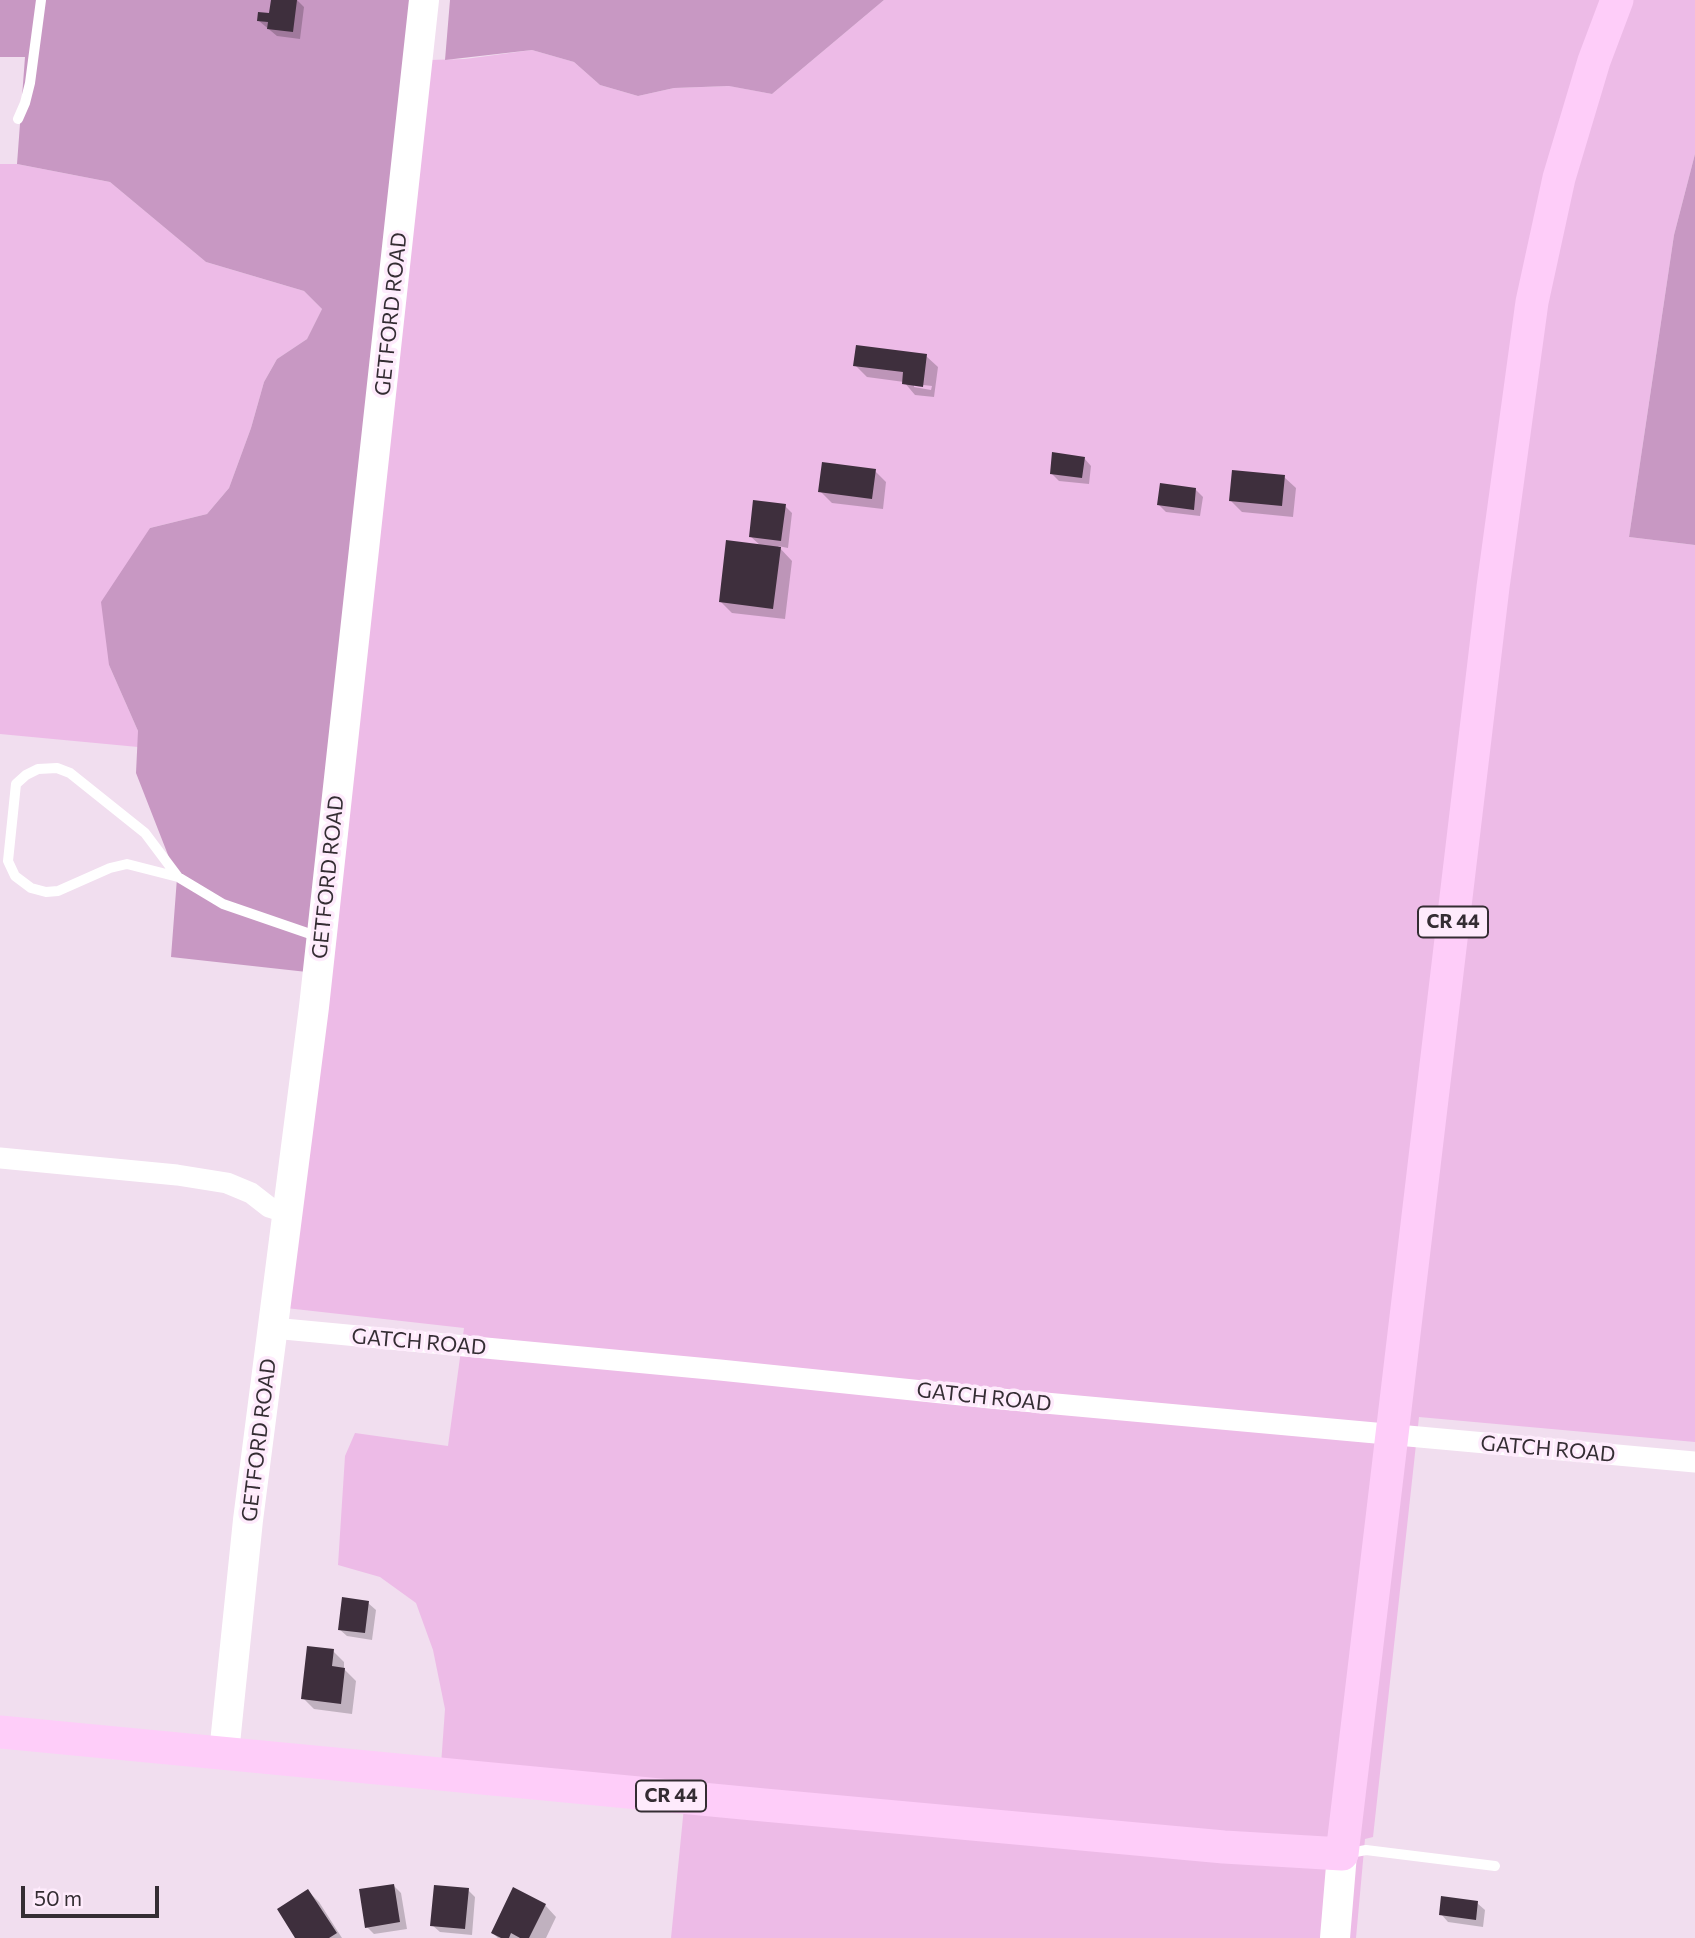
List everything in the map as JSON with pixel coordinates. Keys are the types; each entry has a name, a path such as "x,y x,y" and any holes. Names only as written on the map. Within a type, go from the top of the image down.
{"main road":[{"name":"CR 44","path":"0,1732 1168,1842 1342,1854 1493,587 1532,302 1559,178 1594,61 1617,0"}],"street":[{"name":"GETFORD ROAD","path":"223,1753 248,1520 322,937 424,0"},
{"path":"0,1158 177,1175 227,1183 251,1193 270,1207 288,1213"},
{"name":"GATCH ROAD","path":"273,1328 990,1398 1695,1462"},
{"path":"1335,1938 1342,1854"}],"lane":[{"path":"18,118 30,82 41,0"},
{"path":"178,877 145,833 70,773 57,768 38,769 26,775 16,785 8,861 15,876 31,888 46,892 58,891 110,868 127,864 178,877 223,904 322,937"},
{"path":"1342,1854 1366,1850 1495,1867"}],"shaded area":[{"path":"0,0 414,0 307,972 171,957 177,878 136,773 138,731 109,665 101,602 150,528 207,514 229,488 264,382 277,359 307,339 322,309 304,291 206,262 110,182 17,164 25,57 0,57"},
{"path":"450,0 884,0 772,94 729,86 674,88 638,96 600,85 574,62 532,50 445,60"},
{"path":"884,0 1606,0 1549,176 1333,1843 441,1765 445,1709 433,1650 416,1603 380,1577 338,1565 345,1456 355,1433 448,1446 464,1328 286,1308 429,60 465,59 532,50 574,62 600,85 638,96 674,88 730,86 772,94"},
{"path":"1628,0 1695,0 1695,154 1674,235 1629,537 1695,545 1695,1442 1419,1417 1373,1837 1365,1839 1356,1938 1346,1938 1542,303 1570,180"},
{"path":"1695,154 1695,545 1629,537 1674,235"},
{"path":"0,164 17,164 110,182 206,262 304,291 322,309 307,339 277,359 264,382 229,488 207,514 150,528 109,665 138,731 138,747 0,734"},
{"path":"684,1807 1331,1863 1324,1938 671,1938"}],"building":[{"path":"271,0 297,0 293,32 267,29 268,22 257,21 258,12 269,13"},
{"path":"856,345 927,354 923,387 902,384 903,372 853,366"},
{"path":"1052,452 1085,457 1082,478 1050,474"},
{"path":"822,462 876,469 872,499 818,492"},
{"path":"1232,470 1285,475 1282,506 1229,501"},
{"path":"1160,483 1196,488 1194,510 1157,505"},
{"path":"753,500 786,504 781,541 749,537"},
{"path":"726,540 781,547 773,609 719,602"},
{"path":"342,1597 369,1601 365,1633 338,1630"},
{"path":"307,1646 334,1649 332,1666 345,1668 341,1704 301,1699"},
{"path":"394,1884 400,1922 365,1928 359,1889"},
{"path":"434,1885 469,1888 465,1929 430,1926"},
{"path":"513,1887 546,1904 529,1938 520,1938 511,1933 509,1938 501,1938 491,1933"},
{"path":"308,1889 337,1933 329,1938 295,1938 277,1909"},
{"path":"1441,1896 1478,1901 1476,1920 1439,1915"}]}
